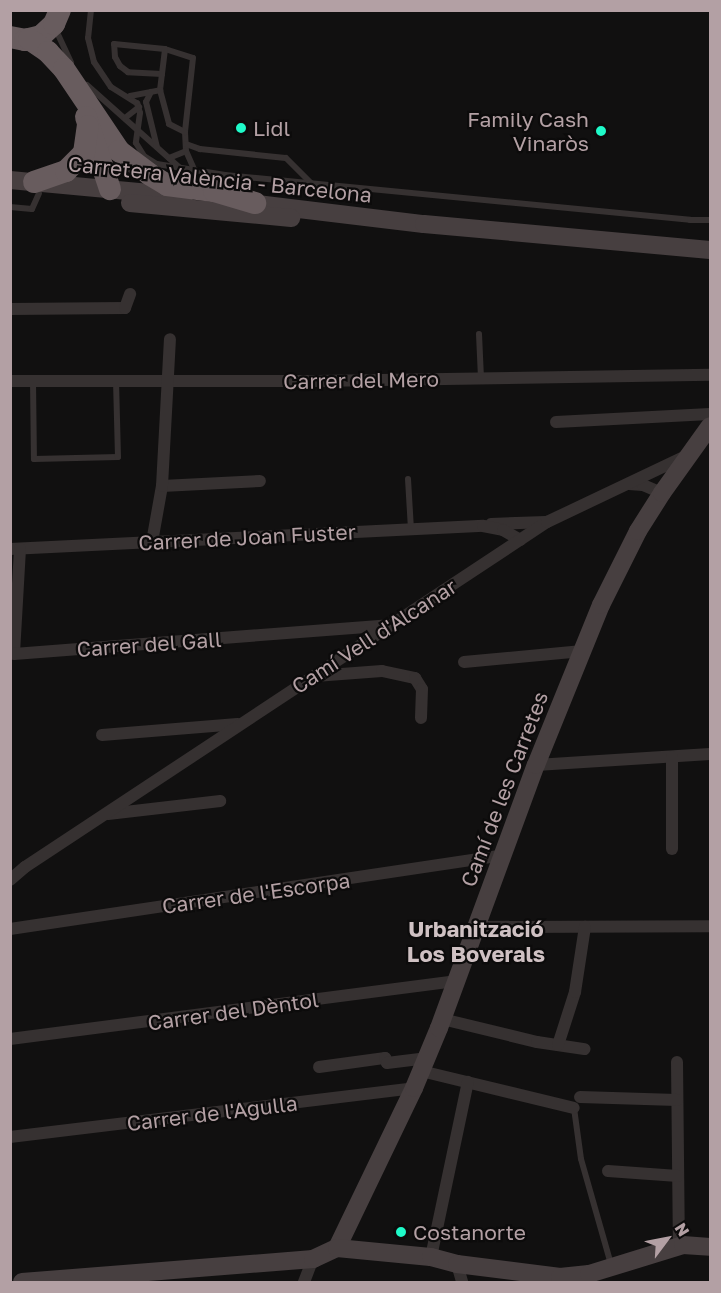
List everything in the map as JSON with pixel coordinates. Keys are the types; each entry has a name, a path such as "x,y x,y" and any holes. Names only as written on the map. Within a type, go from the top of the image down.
{"highway":[{"path":"20,38 43,34 55,20"},
{"path":"55,20 110,189"},
{"path":"20,38 48,52 74,77 118,151 167,185 214,191 253,210"},
{"path":"36,188 66,171 84,153 88,124"},
{"path":"110,189 119,174 118,151"}],"street":[{"name":"Carretera València - Barcelona","path":"10,180 36,188 253,210 711,250"},
{"name":"Carretera València - Barcelona","path":"10,189 110,189 253,210"},
{"path":"10,189 99,195 110,189"},
{"path":"10,309 125,308 130,294"},
{"path":"152,542 162,486 170,339"},
{"name":"Carrer del Mero","path":"10,381 711,375"},
{"path":"556,422 711,414"},
{"name":"Camí de les Carretes","path":"337,1248 424,1064 536,765 601,604 658,492 711,426"},
{"name":"Camí Vell d'Alcanar","path":"10,880 25,867 104,814 547,522 688,455"},
{"path":"628,484 658,492 660,475 651,472"},
{"path":"162,486 260,481"},
{"name":"Carrer de Joan Fuster","path":"15,549 547,522"},
{"path":"506,523 522,538"},
{"path":"483,526 506,540 507,548"},
{"name":"Carrer de Joan Fuster","path":"483,526 503,530 522,538"},
{"name":"Carrer del Gall","path":"15,549 14,654 390,625"},
{"path":"464,662 582,651"},
{"path":"314,676 382,671 415,678 422,689 421,718"},
{"path":"102,735 242,724"},
{"path":"536,765 711,754"},
{"path":"672,757 672,849"},
{"name":"Camí Vell d'Alcanar","path":"104,814 220,801"},
{"name":"Carrer de l'Escorpa","path":"10,929 501,856"},
{"path":"474,927 711,926"},
{"path":"558,1045 575,992 585,927"},
{"name":"Carrer del Dèntol","path":"10,1039 455,981"},
{"path":"442,1019 584,1049"},
{"path":"319,1067 385,1058 387,1063 424,1064 468,1082 577,1103 677,1100"},
{"path":"677,1062 679,1246"},
{"path":"431,1257 468,1082"},
{"name":"Carrer de l'Agulla","path":"10,1137 414,1088"},
{"path":"608,1171 678,1176"},
{"path":"347,1224 352,1238 361,1248"},
{"path":"22,1282 313,1259 337,1248 361,1248 431,1257 457,1264 560,1278 590,1278 612,1268 679,1246 711,1247"},
{"path":"304,1282 313,1259"},
{"path":"457,1264 462,1282"}],"lane":[{"path":"91,10 88,38 94,62 111,87 130,96 139,107 136,143 144,156 157,164 195,171 312,184 678,219 711,220"},
{"path":"162,74 128,72 120,66 115,57 114,44 165,49 193,58 185,132 186,148 195,171"},
{"path":"165,49 160,90 170,124 185,132"},
{"path":"74,77 138,129 181,168"},
{"path":"130,96 160,90"},
{"path":"151,92 146,102 158,148"},
{"path":"125,118 139,107"},
{"path":"169,158 186,148 286,158 312,184"},
{"path":"10,207 32,209 36,188"},
{"path":"479,334 482,378"},
{"path":"33,381 34,459 118,457 116,381"},
{"path":"408,479 411,529"},
{"path":"577,1103 581,1159 612,1268"}],"place":[{"name":"Lidl","path":"241,128"},
{"name":"Family Cash Vinaròs","path":"601,131"},
{"name":"Costanorte","path":"401,1232"}],"district":[{"name":"Urbanització Los Boverals","path":"476,940"}]}
